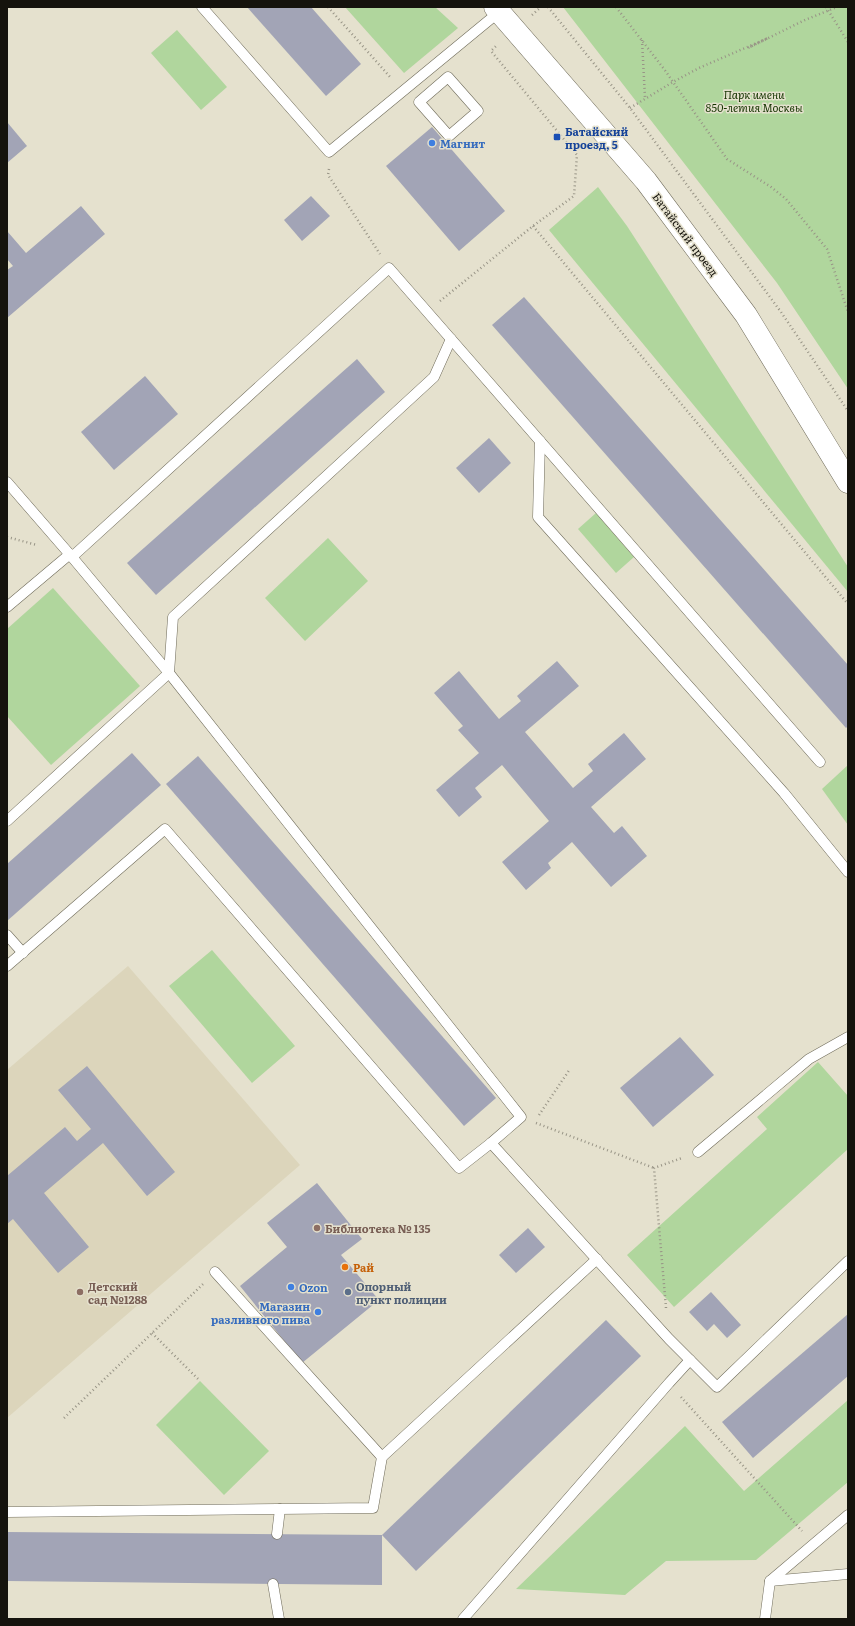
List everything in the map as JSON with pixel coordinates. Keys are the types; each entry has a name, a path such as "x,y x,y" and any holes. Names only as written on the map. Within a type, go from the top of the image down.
{"main road":[{"name":"Батайский проезд","path":"497,9 646,181 746,315 848,482"}],"lane":[{"path":"202,7 329,152 424,74 497,9"},
{"path":"424,74 436,88"},
{"path":"448,77 478,111 449,136 419,102 436,88 448,77"},
{"path":"7,607 71,556 389,268 820,762"},
{"path":"7,821 169,673 173,617 434,377 451,339"},
{"path":"540,441 538,517 784,793 848,872"},
{"path":"7,482 169,673 521,1117 459,1168 165,829 7,966"},
{"path":"7,935 23,953"},
{"path":"698,1152 809,1059 848,1037"},
{"path":"491,1143 669,1339 718,1387 848,1261"},
{"path":"7,1512 373,1508 382,1457 597,1259"},
{"path":"215,1272 382,1457"},
{"path":"462,1619 690,1360"},
{"path":"277,1534 280,1509"},
{"path":"765,1619 770,1581 848,1515"},
{"path":"770,1581 848,1574"},
{"path":"273,1584 279,1619"}],"path":[{"path":"328,7 403,91"},
{"path":"428,312 533,226 574,196 577,155 490,50 516,30 541,7"},
{"path":"548,7 630,108 780,312 848,411"},
{"path":"616,7 673,82 727,159 771,187 786,199 827,249 848,312"},
{"path":"826,7 848,42"},
{"path":"630,108 699,68 768,38 748,48 837,7"},
{"path":"642,40 645,98"},
{"path":"329,152 328,175 389,268"},
{"path":"533,226 848,604"},
{"path":"570,1069 535,1122 654,1168 698,1152"},
{"path":"654,1168 669,1339"},
{"path":"64,1418 215,1272"},
{"path":"152,1333 200,1382"},
{"path":"669,1383 813,1544"}],"shaded area":[{"name":"Детский сад №1288","path":"128,966 300,1165 7,1418 7,1070"}],"green space":[{"path":"345,7 435,7 458,28 404,73"},
{"name":"Парк имени 850-летия Москвы","path":"563,7 848,7 848,389 777,283"},
{"path":"177,30 227,87 201,110 151,53"},
{"path":"598,187 627,226 848,567 848,592 549,230"},
{"path":"596,513 634,557 616,573 578,529"},
{"path":"328,538 368,581 305,641 265,598"},
{"path":"53,588 140,686 51,765 7,716 7,629"},
{"path":"848,765 848,825 822,789"},
{"path":"212,950 295,1046 252,1083 169,986"},
{"path":"818,1062 848,1096 848,1149 674,1307 627,1255 767,1129 757,1117"},
{"path":"200,1381 269,1451 224,1495 156,1425"},
{"path":"848,1400 848,1482 756,1560 666,1561 625,1595 516,1589 685,1426 744,1491"}],"building":[{"path":"247,7 311,7 361,64 326,96"},
{"path":"7,122 27,146 7,163"},
{"path":"432,127 505,211 459,251 386,166"},
{"path":"311,196 330,216 302,241 284,220"},
{"path":"81,206 105,234 7,318 7,270 13,266 7,259 7,231 26,253"},
{"path":"524,297 848,665 848,726 846,728 492,325"},
{"path":"357,359 385,392 156,595 127,563"},
{"path":"145,376 178,414 114,470 81,432"},
{"path":"489,438 511,463 479,493 456,468"},
{"path":"557,661 579,686 525,732 573,788 593,771 588,764 624,733 646,759 591,807 614,833 622,826 647,856 611,887 572,842 548,863 551,868 526,890 502,862 549,821 502,765 475,788 482,797 459,817 436,790 479,753 458,730 463,726 434,693 459,671 499,719 521,701 517,696"},
{"path":"132,753 161,785 7,921 7,864"},
{"path":"198,756 496,1098 464,1126 166,784"},
{"path":"680,1037 714,1075 653,1127 620,1088"},
{"path":"87,1066 175,1172 147,1196 103,1143 44,1193 89,1247 58,1273 13,1219 7,1224 7,1176 65,1127 77,1141 91,1129 58,1090"},
{"path":"317,1183 362,1239 341,1255 379,1300 302,1363 240,1286 287,1247 267,1223"},
{"path":"528,1228 545,1247 516,1273 499,1255"},
{"path":"711,1292 741,1325 727,1338 714,1324 707,1331 689,1312"},
{"path":"848,1314 848,1376 753,1458 722,1422"},
{"path":"606,1320 641,1356 416,1571 382,1535"},
{"path":"7,1532 382,1535 382,1585 7,1581"}],"place":[{"name":"Батайский проезд, 5","path":"557,137"},
{"name":"Магнит","path":"432,143"},
{"name":"Библиотека № 135","path":"317,1228"},
{"name":"Рай","path":"345,1267"},
{"name":"Ozon","path":"291,1287"},
{"name":"Детский сад №1288","path":"80,1292"},
{"name":"Опорный пункт полиции","path":"348,1292"},
{"name":"Магазин разливного пива","path":"318,1312"}]}
